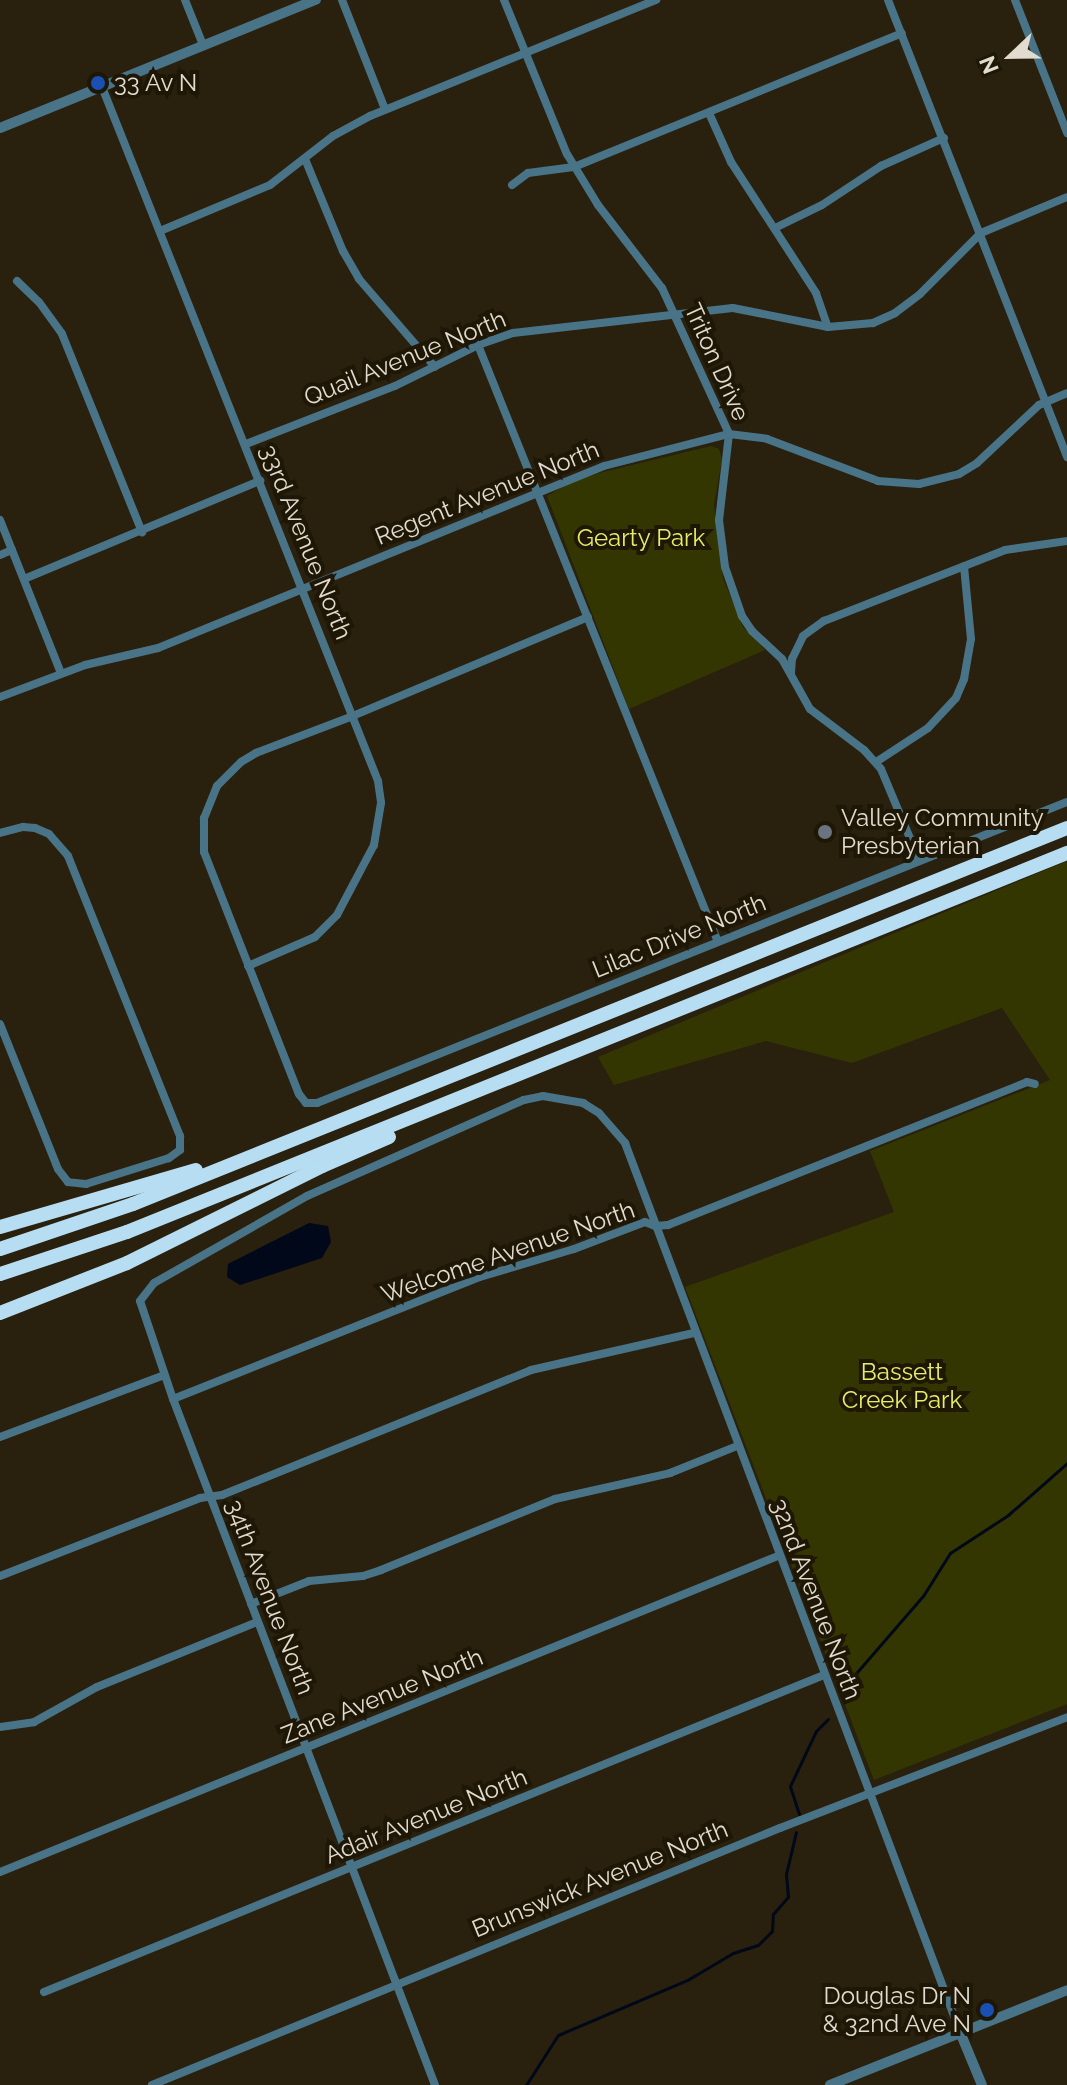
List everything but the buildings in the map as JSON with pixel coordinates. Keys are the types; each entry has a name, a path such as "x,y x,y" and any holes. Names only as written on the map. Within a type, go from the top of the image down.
{"highway":[{"path":"0,1249 133,1204 1067,828"},
{"path":"0,1274 127,1232 1067,853"},
{"path":"0,1313 127,1263 322,1166 389,1137 452,1102"},
{"path":"0,1227 284,1143"}],"street":[{"path":"185,0 203,45"},
{"path":"0,128 316,0"},
{"path":"342,0 385,109"},
{"name":"Triton Drive","path":"504,0 574,167 598,205 662,288 729,434 719,520 728,577 742,616 791,673 810,709 876,762 919,860"},
{"path":"160,231 251,196 349,126 385,109 656,0"},
{"path":"888,0 1067,457"},
{"path":"1015,0 1067,133"},
{"path":"512,185 528,173 574,167 902,33"},
{"name":"33rd Avenue North","path":"102,87 378,781 379,824 370,855 348,900 325,930 305,943 248,966"},
{"path":"709,113 731,162 816,293 828,327"},
{"path":"775,228 822,205 881,166 944,138"},
{"path":"305,159 343,251 359,279 435,367"},
{"name":"Quail Avenue North","path":"246,444 513,333 605,325 675,313 743,309 828,327 861,326 895,313 920,294 981,233 1067,197"},
{"path":"17,281 39,302 62,334 142,532"},
{"path":"478,345 718,942"},
{"name":"Regent Avenue North","path":"0,697 61,673 158,648 604,466 729,434 767,439 878,481 919,484 959,474 977,463 1046,402 1067,393"},
{"path":"24,579 260,481"},
{"path":"0,520 61,673"},
{"path":"791,673 796,647 812,628 1005,550 1067,541"},
{"path":"0,555 12,550"},
{"path":"876,762 928,728 956,698 969,660 971,639 964,566"},
{"path":"248,966 204,852 202,835 209,801 217,786 241,762 588,617"},
{"name":"Lilac Drive North","path":"248,966 297,1089 306,1103 317,1103 1067,802"},
{"path":"0,833 23,827 35,828 49,834 68,856 180,1136 180,1150 169,1158 86,1184 68,1182 58,1169 0,1024"},
{"name":"Welcome Avenue North","path":"173,1399 480,1277 574,1249 645,1222 655,1226 668,1225 1027,1082 1035,1084"},
{"name":"32nd Avenue North","path":"140,1301 154,1283 307,1196 524,1100 543,1096 583,1103 615,1128 625,1143 778,1556 982,2085"},
{"name":"34th Avenue North","path":"140,1301 173,1399 435,2085"},
{"path":"0,1576 531,1370 694,1333"},
{"path":"0,1437 164,1375"},
{"path":"251,1604 309,1581 372,1573 555,1499 670,1473 737,1446"},
{"name":"Zane Avenue North","path":"0,1872 778,1556"},
{"path":"0,1727 34,1722 97,1687 257,1622"},
{"name":"Adair Avenue North","path":"44,1992 824,1675"},
{"name":"Brunswick Avenue North","path":"152,2085 869,1794 1067,1717"},
{"path":"830,2085 1067,1990"}],"green space":[{"name":"Gearty Park","path":"711,446 719,449 722,459 714,505 723,578 743,627 765,650 629,709 547,496 573,481 599,473"},
{"name":"Bassett Creek Park","path":"1067,861 1067,1704 874,1780 685,1287 894,1212 870,1151 1050,1080 1002,1008 852,1063 766,1041 614,1085 598,1057"}],"water":[{"path":"309,1223 328,1226 331,1242 322,1258 240,1285 227,1277 228,1264"}],"waterway":[{"path":"851,1679 923,1596 950,1553 1008,1515 1067,1463"},
{"path":"799,1814 790,1786 816,1731 828,1719"},
{"path":"526,2085 558,2035 689,1979 733,1953 758,1945 772,1931 773,1914 788,1897 786,1874 796,1832"}],"place":[{"name":"33 Av N","path":"98,83"},
{"name":"Valley Community Presbyterian","path":"825,832"},
{"name":"Douglas Dr N & 32nd Ave N","path":"987,2010"}]}
